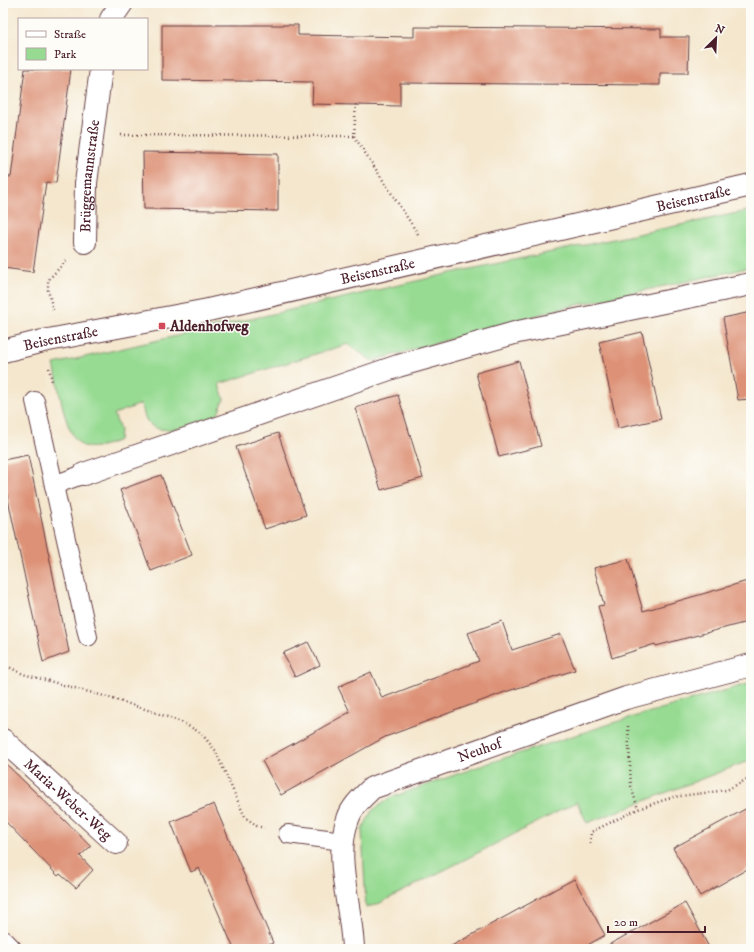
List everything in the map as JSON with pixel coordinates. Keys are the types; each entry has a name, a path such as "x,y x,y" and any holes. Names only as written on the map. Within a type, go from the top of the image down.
{"street":[{"path":"112,18 122,3"},
{"name":"Brüggemannstraße","path":"85,242 86,183 101,70"},
{"name":"Beisenstraße","path":"3,351 43,340 208,310 751,185"},
{"path":"84,474 398,366 518,332 751,284"},
{"name":"Neuhof","path":"353,949 343,862 343,841 348,818 358,801 372,788 626,698 751,665"},
{"name":"Maria-Weber-Weg","path":"3,740 116,843"},
{"path":"3,942 10,949"}],"lane":[{"path":"35,401 88,636"},
{"path":"54,485 84,474"},
{"path":"288,834 343,841"}],"path":[{"path":"356,102 354,136 415,228"},
{"path":"93,134 354,136"},
{"name":"Brüggemannstraße","path":"55,316 48,290 48,280 85,242"},
{"path":"49,367 52,382"},
{"path":"3,664 23,674 104,696 151,711 182,722 201,733 216,750 245,817 257,826 288,834"},
{"path":"626,698 631,786 638,809"},
{"path":"590,843 591,832 638,809 672,797 727,790 751,777"}],"green space":[{"path":"747,211 751,213 751,266 748,268 563,308 372,361 348,344 219,384 224,399 218,414 192,425 171,429 153,427 147,421 141,404 114,414 120,430 119,440 98,447 86,447 79,443 72,434 64,411 54,364 447,274"},
{"path":"751,683 751,760 587,823 577,802 380,903 366,908 362,830 372,811 389,798 486,764 619,721"}],"building":[{"path":"162,25 298,25 298,35 414,37 414,27 661,29 661,37 689,37 688,73 660,73 660,85 400,83 400,106 312,104 313,82 162,80"},
{"path":"25,70 71,70 56,183 46,182 33,272 3,268 3,176 11,177"},
{"path":"143,152 278,154 278,211 144,209"},
{"path":"751,312 751,399 738,400 723,318"},
{"path":"642,332 661,419 618,428 599,342"},
{"path":"519,361 541,446 499,457 476,373"},
{"path":"398,395 423,478 381,490 355,408"},
{"path":"278,433 306,515 265,529 236,447"},
{"path":"28,455 69,652 43,662 3,476 3,460"},
{"path":"161,475 192,555 151,571 120,490"},
{"path":"628,559 643,611 751,580 751,621 656,646 655,644 612,658 598,606 604,605 594,568"},
{"path":"502,621 512,650 561,634 575,670 505,692 385,737 281,795 262,761 350,712 338,687 371,672 382,698 479,661 468,633"},
{"path":"308,642 320,665 295,677 283,653"},
{"path":"3,761 91,846 80,856 93,870 76,888 60,874 58,876 3,819"},
{"path":"214,804 273,943 258,949 234,949 199,868 191,872 171,822"},
{"path":"751,806 751,867 700,896 673,848"},
{"path":"574,879 605,935 581,949 446,949"},
{"path":"685,903 710,949 601,949"}],"place":[{"name":"Aldenhofweg","path":"162,326"}]}
